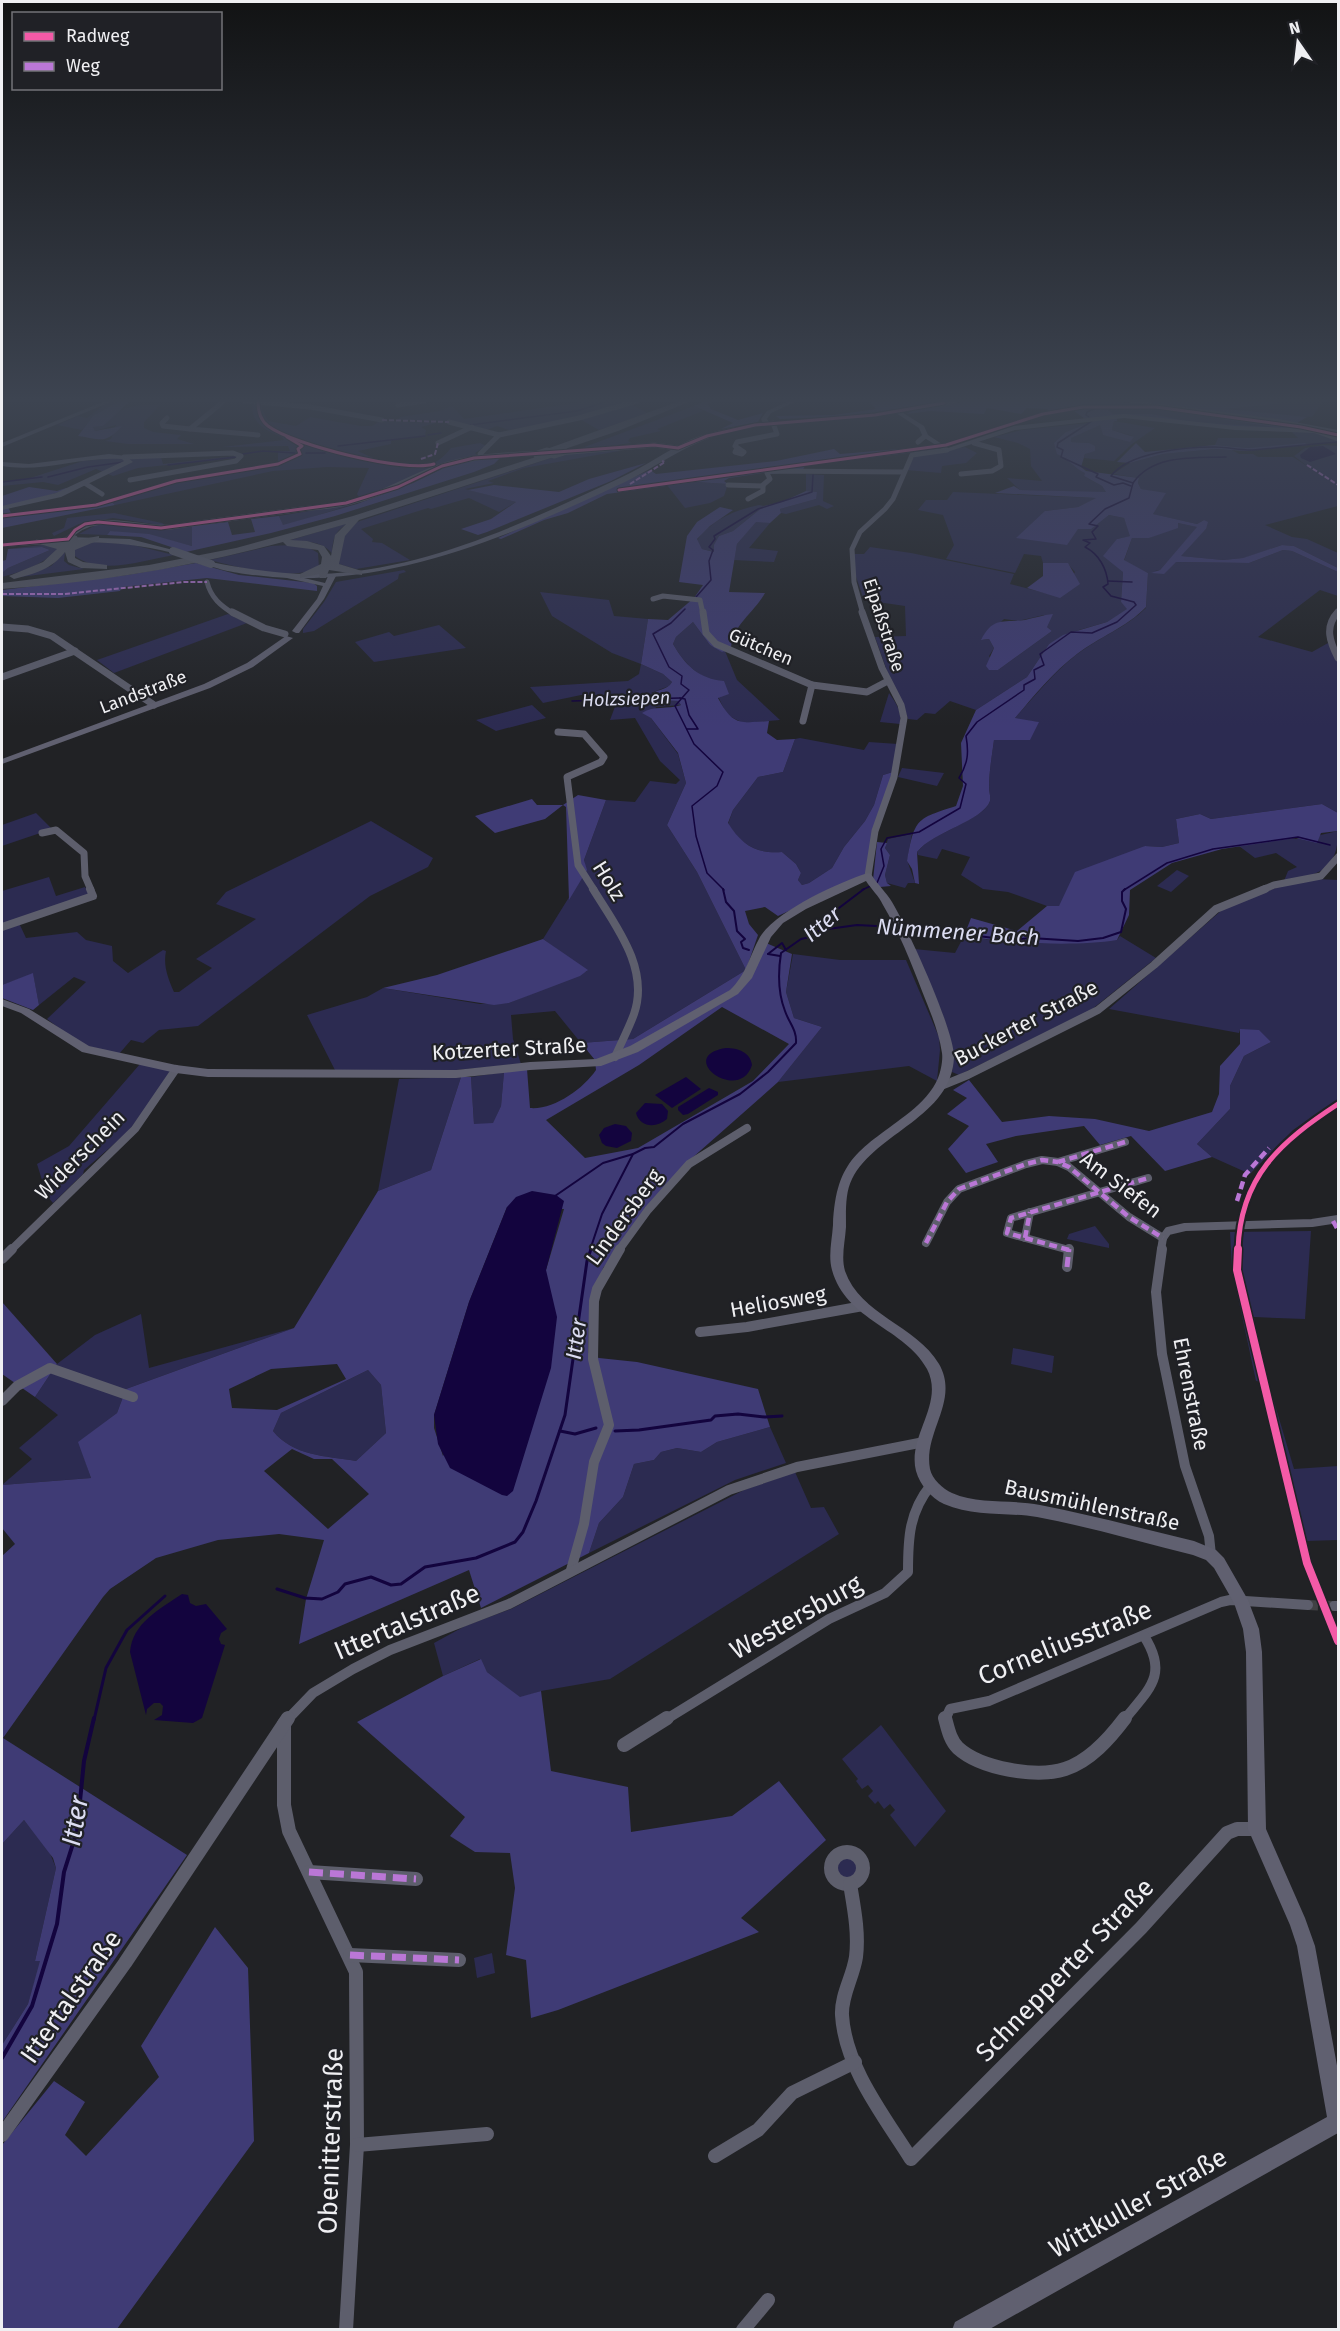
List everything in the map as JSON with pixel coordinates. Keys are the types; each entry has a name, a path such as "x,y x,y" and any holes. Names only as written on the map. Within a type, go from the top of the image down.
{"highway":[{"path":"2,580 126,566 224,548 362,510"},
{"path":"236,551 383,510"},
{"path":"327,576 343,530 355,522 386,510"},
{"path":"39,541 56,544 79,543 96,538"},
{"path":"69,543 69,557 81,565 126,566"},
{"path":"2,580 44,567 56,558 69,543"},
{"path":"2,586 144,568 282,544 307,544 321,548 326,553 327,576"},
{"path":"327,576 340,569 359,573"},
{"path":"303,576 317,571 327,576"}],"main road":[{"path":"359,573 431,559 484,541 554,510"},
{"path":"96,538 129,540 242,571 303,576"},
{"path":"2,545 39,541"}],"street":[{"path":"69,543 89,525 119,521 143,527 161,528 309,510"},
{"name":"Eipaßstraße","path":"871,882 875,831 894,777 904,721 902,708 886,682 851,572 850,562 856,539 884,510"},
{"path":"290,576 327,576"},
{"name":"Landstraße","path":"2,762 234,674 296,631 327,576"},
{"path":"207,582 207,588 212,595 230,611 259,626 287,636"},
{"name":"Gütchen","path":"653,599 663,596 699,599 702,605 702,627 707,637 716,644 812,685 867,692 886,682"},
{"path":"1338,612 1331,619 1329,633 1330,643 1338,658"},
{"path":"2,627 28,629 52,636 154,705"},
{"path":"2,677 75,651"},
{"path":"803,721 812,685"},
{"name":"Holz","path":"558,732 584,734 603,757 601,762 567,777 578,865 614,923 632,957 638,976 635,1012 615,1058"},
{"path":"2,927 93,896 85,876 84,853 56,830 42,833"},
{"name":"Buckerter Straße","path":"941,1086 968,1075 1098,1010 1154,965 1216,909 1274,885 1321,876 1338,857"},
{"path":"871,882 888,903 947,1044 948,1060 941,1086 926,1103 867,1149 846,1177 842,1198 837,1267 848,1291 863,1306 922,1353 934,1369 939,1386 939,1397 924,1442 923,1467 931,1485"},
{"name":"Kotzerter Straße","path":"2,1002 25,1011 86,1049 176,1069 208,1073 456,1074 530,1066 597,1063 615,1058 734,992 746,982 766,937 775,925 792,914 871,882"},
{"name":"Widerschein","path":"2,1259 135,1129 176,1069"},
{"name":"Lindersberg","path":"571,1570 584,1524 594,1462 609,1425 593,1352 597,1290 624,1243 678,1175 689,1164 747,1128"},
{"name":"Am Siefen","path":"1058,1162 1125,1142"},
{"name":"Am Siefen","path":"926,1243 946,1202 959,1189 1042,1160 1058,1162 1069,1167 1129,1217 1163,1238"},
{"path":"1067,1267 1069,1249 1007,1233 1011,1218 1148,1178"},
{"path":"1025,1238 1030,1212"},
{"path":"1163,1238 1168,1231 1185,1227 1311,1223 1338,1219"},
{"name":"Ehrenstraße","path":"1163,1238 1156,1292 1162,1354 1185,1466 1209,1536 1211,1555"},
{"name":"Heliosweg","path":"700,1332 731,1329 863,1306"},
{"path":"2,1401 17,1386 50,1368 133,1397"},
{"name":"Ittertalstraße","path":"2,2135 125,1963 284,1723 313,1694 353,1668 390,1650 510,1604 571,1570 729,1490 797,1467 924,1442"},
{"name":"Bausmühlenstraße","path":"931,1485 940,1494 958,1502 1039,1511 1194,1548 1211,1555"},
{"name":"Westersburg","path":"624,1745 829,1619 885,1593 908,1572 911,1515 920,1497 931,1485"},
{"path":"1211,1555 1223,1569 1240,1600 1253,1640 1257,1829 1299,1924 1306,1946 1338,2123"},
{"name":"Corneliusstraße","path":"1144,1636 1156,1656 1158,1669 1155,1681 1100,1748 1083,1762 1053,1773 1028,1773 997,1766 960,1751 949,1735 945,1718 950,1709 989,1701 1221,1602 1240,1600 1308,1605"},
{"name":"Obenitterstraße","path":"284,1723 285,1818 289,1831 350,1955 356,1972 357,2145 346,2330"},
{"name":"Schnepperter Straße","path":"855,2062 911,2159 1142,1928 1227,1833 1237,1829 1257,1829"},
{"path":"309,1872 416,1879"},
{"path":"715,2156 758,2130 792,2093 855,2062 846,2040 842,2015 843,2002 856,1959 856,1936 850,1884"},
{"path":"350,1955 459,1960"},
{"name":"Wittkuller Straße","path":"963,2330 1338,2123"},
{"path":"357,2145 487,2134"},
{"path":"743,2330 768,2300"}],"shaded area":[{"path":"2,510 9,510 12,515 57,510 92,510 2,528"},
{"path":"316,510 335,510 283,526 279,516"},
{"path":"337,510 355,510 271,533 186,552 141,537 107,535 110,531 149,534 192,546 192,526 228,522 232,535 255,532 251,519 279,516 283,525"},
{"path":"394,510 422,510 361,529 373,539 372,542 382,543 410,560 356,569 339,564 341,539 357,522"},
{"path":"505,510 541,510 478,535 461,529 491,519"},
{"path":"561,510 575,510 501,539 498,538"},
{"path":"716,510 733,510 710,526 697,539 702,549 714,552 714,545 719,536 733,531 759,510 780,510 781,513 770,523 756,522 737,544 729,592 765,593 735,633 731,649 722,652 710,645 693,622 676,637 673,644 694,670 715,680 724,681 729,694 718,698 733,718 744,722 769,721 767,733 777,740 795,739 783,772 758,777 733,810 728,823 744,842 757,850 782,852 796,864 801,873 798,880 802,885 809,883 832,868 874,805 883,775 893,772 866,875 778,916 765,907 745,911 749,924 758,935 746,970 697,872 667,825 686,783 678,753 651,718 642,713 651,709 681,705 678,701 651,700 649,696 672,682 663,674 641,664 648,619 668,620 694,598 703,585 679,582 687,536 697,522"},
{"path":"741,510 759,510 733,531 719,536 714,552 702,549 697,540 710,526"},
{"path":"780,510 801,510 786,514 781,513"},
{"path":"918,510 1055,510 1045,511 1077,528 1091,526 1109,515 1124,518 1131,536 1117,539 1123,572 1121,602 1128,609 1107,622 1079,630 1049,644 1027,677 976,710 950,701 935,714 925,713 917,720 908,719 902,701 894,691 875,637 906,636 905,606 864,600 853,568 853,554 864,554 870,547 1014,574 1010,584 1060,597 1075,572 1068,564 1043,563 1041,556 1024,554 1015,573 946,559 954,545 943,515","holes":["1044,615 1047,627 1052,631 998,670 989,656 994,648 989,639 982,640 1004,619 1018,621"]},
{"path":"1155,510 1323,510 1265,525 1292,537 1307,539 1338,553 1338,568 1294,546 1282,545 1244,558 1223,560 1180,556 1206,529 1204,520 1197,524 1152,514"},
{"path":"1156,510 1153,514 1197,524 1204,520 1208,522 1206,529 1181,556 1223,560 1243,558 1282,545 1294,546 1338,568 1338,572 1292,551 1283,550 1249,563 1176,562 1164,574 1151,573 1160,570 1197,527 1178,523 1178,528 1149,538 1132,538 1124,560 1148,573 1146,607 1130,621 1094,642 1060,668 1015,718 1039,722 1030,740 994,740 989,787 990,801 986,808 978,814 935,838 917,852 919,884 915,883 912,869 907,861 912,836 919,822 956,806 963,786 961,743 976,710 1027,677 1049,644 1063,635 1107,622 1127,609 1121,602 1123,572 1103,556 1117,539 1130,536 1124,518 1109,515 1091,529 1078,529 1067,545 1016,538 1045,511"},
{"path":"114,513 162,523 166,526 113,518 79,524 54,536 52,533 64,528 67,518"},
{"path":"756,521 770,523 749,548 778,551 774,562 734,560 737,544"},
{"path":"348,523 336,535 332,553 316,543 284,542"},
{"path":"1178,523 1198,527 1160,570 1155,571 1164,572 1175,562 1249,563 1283,550 1292,551 1338,572 1338,596 1320,590 1258,637 1312,652 1328,643 1338,660 1338,813 1322,804 1211,819 1200,814 1176,819 1179,843 1162,847 1145,846 1059,906 1047,906 1008,892 983,889 961,875 970,857 942,849 937,859 918,855 917,852 935,838 986,808 990,801 989,787 994,740 1038,722 1014,719 1044,685 1076,655 1130,621 1146,608 1148,573 1124,561 1132,538 1149,538"},
{"path":"96,525 192,526 192,546 165,539 110,531 107,535 79,534"},
{"path":"94,542 129,544 174,555 110,566 85,562 75,556 74,549"},
{"path":"42,545 59,547 40,563 2,577 2,573 8,568 50,550 42,547 8,549"},
{"path":"296,545 313,550 318,553 319,568 294,573 265,572 210,560 271,546"},
{"path":"42,547 50,550 8,568 2,573 2,561 6,560 8,549"},
{"path":"65,552 64,561 69,565 84,569 20,577 51,566"},
{"path":"196,563 239,575 313,583 317,586 317,591 207,578 122,587 120,591 58,598 2,596 2,590 127,575"},
{"path":"1043,563 1068,563 1080,584 1060,598 1027,588 1043,576"},
{"path":"404,570 406,572 399,574 398,579 314,631 303,633 303,629 336,582"},
{"path":"540,592 609,600 614,616 648,619 641,664 612,653 552,616"},
{"path":"228,614 247,623 114,673 97,660"},
{"path":"1053,614 1047,627 1052,631 998,670 989,670 986,666 994,648 989,639 981,640 990,627 999,622 1025,620"},
{"path":"693,622 710,645 725,651 737,680 780,720 743,723 727,715 710,680 689,665 673,644 676,637"},
{"path":"439,625 466,648 374,662 355,642 389,632 394,636"},
{"path":"641,664 663,674 672,682 669,686 651,693 656,700 678,701 681,705 656,707 651,718 678,754 686,783 667,825 697,872 746,970 633,1039 581,1043 555,1011 511,1015 513,1039 521,1064 445,1071 336,1072 307,1015 367,997 383,988 480,1004 509,1003 587,971 543,939 586,870 584,860 606,800 635,802 650,781 676,784 680,780 660,761 635,718 610,720 616,704 612,695 581,695 543,703 530,687 628,681 639,674"},
{"path":"889,693 899,711 900,724 880,722"},
{"path":"532,705 546,718 496,731 476,720"},
{"path":"795,739 864,750 869,742 898,744 893,772 883,775 874,805 865,821 844,847 832,868 802,885 798,880 801,873 796,864 782,852 757,850 750,847 728,824 733,810 758,777 783,772"},
{"path":"902,768 944,773 937,786 898,777"},
{"path":"578,795 606,800 584,860 587,870 569,900 566,807 563,805"},
{"path":"532,799 537,805 563,805 545,819 495,833 475,816"},
{"path":"1322,804 1338,813 1338,831 1321,833 1317,843 1296,838 1222,849 1172,863 1130,890 1129,915 1117,940 1041,943 964,936 971,918 1017,931 1047,906 1059,906 1075,872 1145,846 1162,847 1179,843 1176,819 1200,814 1211,819"},
{"path":"36,813 52,829 2,846 2,825"},
{"path":"371,821 433,858 428,867 370,896 198,1026 159,1030 143,1043 131,1040 119,1054 80,1044 47,1019 86,982 74,977 39,1005 33,974 2,985 2,929 19,923 26,938 77,932 86,940 112,946 113,961 128,973 163,950 166,951 165,962 168,977 174,992 179,992 212,968 196,959 256,919 216,904 226,892"},
{"path":"1338,831 1334,855 1324,869 1307,876 1284,881 1288,871 1297,867 1276,853 1255,858 1239,846 1285,839 1303,839"},
{"path":"912,834 907,860 915,883 908,883 905,888 887,883 885,875 890,855 885,848 888,839"},
{"path":"877,842 887,843 885,848 890,855 885,875 887,883 891,886 880,887 873,880"},
{"path":"1177,870 1189,876 1171,892 1157,886"},
{"path":"49,877 56,896 85,887 89,894 2,925 2,891"},
{"path":"1316,879 1338,880 1338,1099 1293,1130 1250,1174 1212,1157 1197,1144 1230,1109 1230,1086 1244,1056 1271,1042 1240,1030 1239,1033 1109,1009 1223,909 1283,885"},
{"path":"964,936 1005,942 1117,940 1120,936 1156,958 1091,1010 959,1075 952,1072 953,1058 947,1027 914,949 955,953"},
{"path":"543,939 588,970 580,976 509,1003 494,1005 383,988 437,975"},
{"path":"766,943 792,954 786,992 794,1018 822,1027 778,1082 683,1166 603,1268 589,1323 588,1353 599,1358 637,1362 758,1389 770,1427 717,1442 701,1452 677,1448 661,1452 654,1460 634,1464 623,1497 599,1523 589,1553 481,1608 469,1570 299,1644 306,1599 324,1540 279,1534 218,1540 156,1558 110,1589 3,1738 187,1855 2,2122 2,2045 28,2004 40,1961 35,1961 56,1868 53,1858 24,1820 2,1844 2,1556 15,1544 2,1528 2,1485 91,1478 78,1442 117,1413 126,1389 294,1328 378,1191 431,1170 461,1077 471,1077 474,1124 493,1123 501,1106 504,1072 527,1069 530,1108 549,1106 576,1091 596,1070 595,1060 581,1043 633,1039 746,970","holes":["722,1007 789,1044 753,1081 638,1148 585,1158 546,1120 639,1065","507,1207 564,1209 546,1270 443,1456 434,1428 434,1415 469,1302","337,1364 346,1379 277,1410 232,1408 229,1389 271,1369","368,1370 381,1385 386,1433 356,1461 311,1454 290,1446 273,1431 281,1413","292,1449 314,1459 332,1459 369,1494 328,1529 264,1471"]},
{"path":"793,954 840,960 906,960 939,1037 937,1081 909,1066 778,1082 822,1027 794,1018 786,992"},
{"path":"33,973 39,1005 33,1010 2,998 2,985"},
{"path":"1240,1029 1259,1030 1271,1042 1244,1056 1230,1086 1230,1109 1197,1144 1212,1157 1165,1171 1131,1136 1100,1145 1084,1126 1016,1136 986,1144 998,1162 966,1173 948,1149 969,1126 947,1114 967,1098 953,1090 969,1080 1002,1122 1049,1116 1095,1119 1149,1131 1212,1112 1219,1094 1220,1066 1240,1044"},
{"path":"726,1048 739,1050 749,1057 752,1065 745,1076 735,1080 724,1079 708,1067 706,1060 712,1053"},
{"path":"140,1064 170,1070 169,1076 128,1132 84,1170 83,1174 53,1203 47,1196 37,1164 69,1146"},
{"path":"504,1072 501,1106 493,1124 474,1124 471,1077"},
{"path":"461,1077 431,1170 378,1191 399,1079"},
{"path":"686,1077 701,1089 672,1108 655,1095"},
{"path":"709,1088 718,1092 718,1095 688,1114 683,1115 678,1110 678,1107"},
{"path":"645,1103 662,1104 668,1111 667,1119 654,1125 641,1122 636,1113"},
{"path":"615,1124 626,1126 632,1133 631,1141 617,1148 606,1146 599,1135 604,1128"},
{"path":"532,1191 556,1195 564,1201 546,1270 557,1317 551,1368 513,1491 507,1496 450,1468 438,1444 434,1415 469,1302 507,1207 516,1197"},
{"path":"1095,1226 1109,1244 1109,1248 1067,1239 1069,1234"},
{"path":"1311,1231 1305,1319 1254,1317 1262,1361 1294,1469 1338,1466 1338,1540 1306,1541 1335,1624 1338,1650 1304,1564 1261,1382 1256,1381 1232,1269 1230,1232"},
{"path":"2,1302 57,1364 35,1397 2,1374"},
{"path":"141,1314 149,1368 294,1328 126,1389 117,1413 79,1442 91,1478 2,1485 32,1459 19,1448 58,1415 35,1397 57,1364 95,1335"},
{"path":"1013,1348 1054,1356 1052,1373 1011,1364"},
{"path":"368,1370 381,1385 386,1433 356,1461 311,1454 290,1446 273,1431 281,1413"},
{"path":"770,1427 786,1463 735,1480 589,1553 599,1523 623,1497 634,1464 654,1460 661,1452 677,1448 701,1452 717,1442"},
{"path":"795,1472 811,1508 824,1507 839,1534 610,1679 541,1691 520,1698 487,1672 480,1659 443,1676 434,1643 465,1626 511,1609 744,1490"},
{"path":"182,1594 188,1595 190,1603 196,1606 206,1604 227,1629 221,1633 219,1639 221,1644 225,1645 202,1718 193,1723 154,1720 162,1715 163,1706 160,1703 154,1703 147,1709 146,1715 130,1652 136,1633 142,1625 156,1611"},
{"path":"481,1659 487,1672 520,1697 541,1691 551,1771 628,1787 631,1832 732,1816 779,1781 826,1840 741,1918 759,1932 558,2010 531,2018 526,1960 506,1955 515,1888 510,1853 475,1852 450,1836 465,1817 357,1722 443,1676"},
{"path":"881,1725 946,1811 915,1847 890,1815 895,1810 890,1804 884,1809 878,1801 875,1804 868,1796 873,1791 868,1785 862,1789 856,1781 858,1779 842,1759"},
{"path":"24,1820 49,1851 56,1868 35,1961 41,1961 28,2004 2,2045 2,1844"},
{"path":"843,1858 851,1858 857,1864 857,1872 851,1878 843,1878 837,1872 837,1864"},
{"path":"215,1927 248,1968 254,2141 117,2329 2,2330 2,2145 54,2081 85,2102 65,2135 86,2156 159,2077 141,2046"},
{"path":"492,1953 495,1973 477,1978 474,1958"}],"waterway":[{"path":"696,597 711,580 709,561 713,550 709,547 715,539 714,536 757,510"},
{"name":"Itter","path":"864,889 877,883 884,866 881,849 887,838 919,832 960,808 966,784 959,778 967,758 966,736 977,722 1024,690 1024,685 1035,679 1034,670 1044,665 1040,654 1071,632 1092,633 1117,622 1136,605 1134,602 1111,596 1103,587 1108,584 1104,568 1098,558 1085,547 1090,543 1083,540 1096,539 1092,532 1098,526 1089,524 1104,510"},
{"path":"1108,581 1132,582"},
{"path":"682,698 689,690 681,684 682,676 669,667 653,634 671,623 685,609"},
{"name":"Holzsiepen","path":"572,701 682,698"},
{"path":"682,698 685,699 689,715 698,729 687,729"},
{"path":"682,698 675,706 694,744 723,772 717,786 692,806 696,836 707,873 723,889"},
{"name":"Nümmener Bach","path":"1124,890 1167,863 1213,849 1298,837 1330,845"},
{"path":"723,889 726,902 734,911 737,931 745,939 741,942 743,948 749,950"},
{"name":"Itter","path":"786,950 801,939 815,936 831,914 864,889"},
{"name":"Nümmener Bach","path":"904,927 930,927 946,932 1010,940 1031,938 1078,941 1103,938 1121,932 1126,909 1122,901 1124,890"},
{"name":"Nümmener Bach","path":"821,930 857,925 895,927"},
{"path":"780,956 768,954 782,943 786,950"},
{"name":"Itter","path":"633,1154 645,1148 654,1147 683,1124 740,1094 768,1072 796,1043 794,1030 780,990 781,953 786,950"},
{"path":"555,1196 603,1163 633,1154"},
{"name":"Itter","path":"590,1250 602,1214 633,1154"},
{"name":"Itter","path":"277,1589 305,1598 322,1599 338,1592 345,1584 371,1577 391,1585 401,1584 425,1567 476,1558 515,1542 523,1532 536,1501 565,1415 587,1261 591,1249"},
{"path":"615,1431 711,1420 715,1416 738,1414 782,1416"},
{"path":"560,1431 575,1434 596,1428"},
{"name":"Itter","path":"94,1720 106,1668 127,1630 165,1596"},
{"name":"Itter","path":"2,2058 32,2006 57,1924 64,1872 77,1831 84,1761 94,1718"}],"tunnel":[{"path":"1308,1605 1334,1606"}],"marked path":[{"path":"2,594 64,594 184,582 207,582"},
{"path":"1125,1142 1058,1162 1069,1167 1129,1217 1163,1238"},
{"path":"1237,1201 1245,1175 1269,1148"},
{"path":"926,1243 947,1202 959,1189 1026,1164 1042,1160 1058,1162"},
{"path":"1067,1267 1069,1249 1007,1233 1011,1218 1148,1178"},
{"path":"1025,1238 1030,1212"},
{"path":"1333,1221 1338,1230"},
{"path":"309,1872 416,1879"},
{"path":"350,1955 459,1960"}],"cycle path":[{"path":"2,516 62,510"},
{"path":"2,545 68,539 75,530 85,524 98,522 161,528 296,510"},
{"path":"1338,1104 1292,1136 1274,1153 1260,1171 1249,1191 1242,1214 1237,1270 1307,1563 1338,1641"}]}
